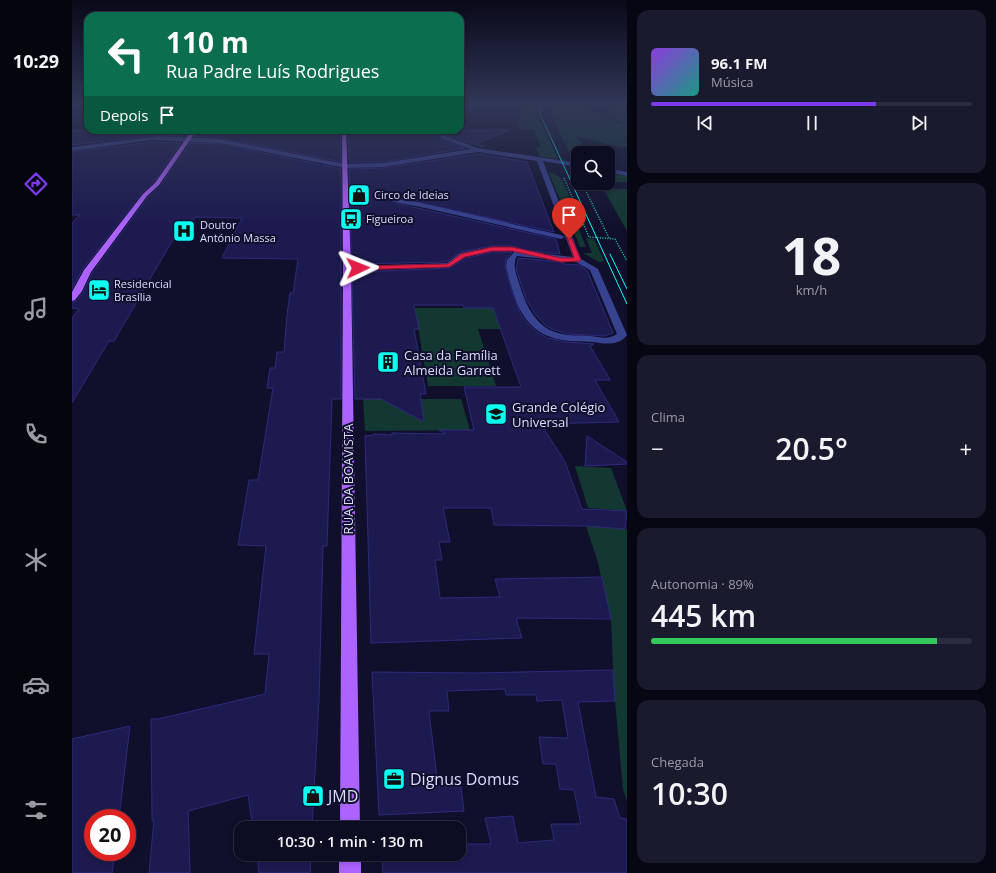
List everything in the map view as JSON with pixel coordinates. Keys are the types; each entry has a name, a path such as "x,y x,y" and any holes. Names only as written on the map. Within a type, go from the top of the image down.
{"main road":[{"path":"72,298 79,288 86,272 145,195 161,178 186,146"},
{"name":"RUA DA BOAVISTA","path":"346,146 349,172 350,821"},
{"path":"350,861 350,873"}],"street":[{"path":"72,149 98,146"},
{"path":"243,146 349,172 478,150"},
{"path":"467,146 478,150 571,164"},
{"path":"527,253 515,254 511,260 510,267 524,312 533,323 542,330 557,336 608,341 618,339 622,335 594,269 576,256 539,159"},
{"path":"349,172 383,165"},
{"path":"615,171 627,174"},
{"path":"377,193 401,202 421,205 561,237"},
{"path":"358,268 449,265 463,256 492,249 512,249 561,260 576,256"}],"path":[{"path":"564,178 589,237 615,239 627,261"},
{"path":"585,190 609,238"}],"green space":[{"path":"540,146 552,146 558,159 540,156 536,148 541,147"},
{"path":"566,146 582,146 571,146 571,156"},
{"path":"549,173 561,178 584,227 578,227 586,247 580,247"},
{"path":"615,174 627,176 627,182 615,182"},
{"path":"627,189 627,231 604,190"},
{"path":"586,238 594,239 604,261 599,262 583,253 592,253"},
{"path":"405,308 493,308 501,329 478,329 496,386 428,386 416,315 406,314"},
{"path":"363,399 461,399 470,430 365,431"},
{"path":"575,466 611,468 627,511 588,508"},
{"path":"586,526 627,529 627,801 623,789 614,690 611,619 597,559"}],"building":[{"path":"121,146 179,146 154,182 142,193 83,269 72,289 72,223 80,215 72,215 72,152"},
{"path":"188,146 228,146 341,169 341,399 332,399 327,546 323,546 319,701 312,821 252,821 248,795 188,811 190,873 149,873 154,820 152,821 151,719 158,719 265,694 269,654 254,654 266,546 238,545 249,480 258,480 273,388 267,388 270,368 275,368 277,352 284,352 290,293 293,293 298,259 222,258 242,218 195,217 190,226 181,226 114,341 109,341 72,403 72,318 79,309 72,308 72,302 76,301 83,292 92,273 148,197 160,186"},
{"path":"259,146 340,146 341,162"},
{"path":"348,146 459,146 465,148 383,162 349,162"},
{"path":"478,154 527,162 554,232 402,199 378,190 373,192 373,194 399,204 556,239 560,254 528,251 512,246 492,246 460,252 446,262 358,264 353,269 358,272 449,268 467,258 492,252 512,252 506,259 505,267 512,292 521,315 537,332 548,338 566,342 594,344 590,346 610,380 595,380 619,422 541,424 565,462 582,509 627,511 625,529 586,526 494,525 491,508 443,508 450,542 439,542 442,560 435,560 440,598 500,597 495,579 602,577 611,619 516,618 522,638 371,643 365,436 374,434 392,435 392,433 446,434 439,430 474,430 464,387 521,387 493,308 464,308 463,305 414,305 419,329 414,329 426,394 420,394 424,422 381,399 355,399 349,169 383,168"},
{"path":"518,258 562,262 563,264 579,265 587,270 613,333 604,336 569,334 546,326 535,314 526,299 516,269"},
{"path":"587,436 627,462 627,464 585,466"},
{"path":"613,670 615,701 578,702 596,797 614,799 620,818 627,819 627,873 383,873 382,861 466,861 466,844 491,844 485,818 513,816 518,843 554,840 551,824 581,824 574,790 560,789 556,764 543,764 539,737 568,738 562,700 537,701 536,695 506,695 505,689 447,691 449,711 429,711 438,786 461,787 464,811 379,815 372,672 476,673"},
{"path":"130,726 120,809 84,809 84,861 114,861 112,873 72,873 72,739"},
{"path":"258,861 311,861 310,873 259,873"}],"tram line":[{"path":"555,146 627,304"},
{"path":"610,254 627,289"}],"place":[{"name":"Circo de Ideias","path":"359,195"},
{"name":"Figueiroa","path":"351,219"},
{"name":"Doutor António Massa","path":"184,231"},
{"name":"Residencial Brasília","path":"99,290"},
{"name":"Casa da Família Almeida Garrett","path":"388,362"},
{"name":"Grande Colégio Universal","path":"496,414"},
{"name":"Dignus Domus","path":"394,779"},
{"name":"JMD","path":"313,796"}],"route":[{"path":"358,268 449,265 455,263 463,256 492,249 512,249 561,260 578,260 569,239"}]}
